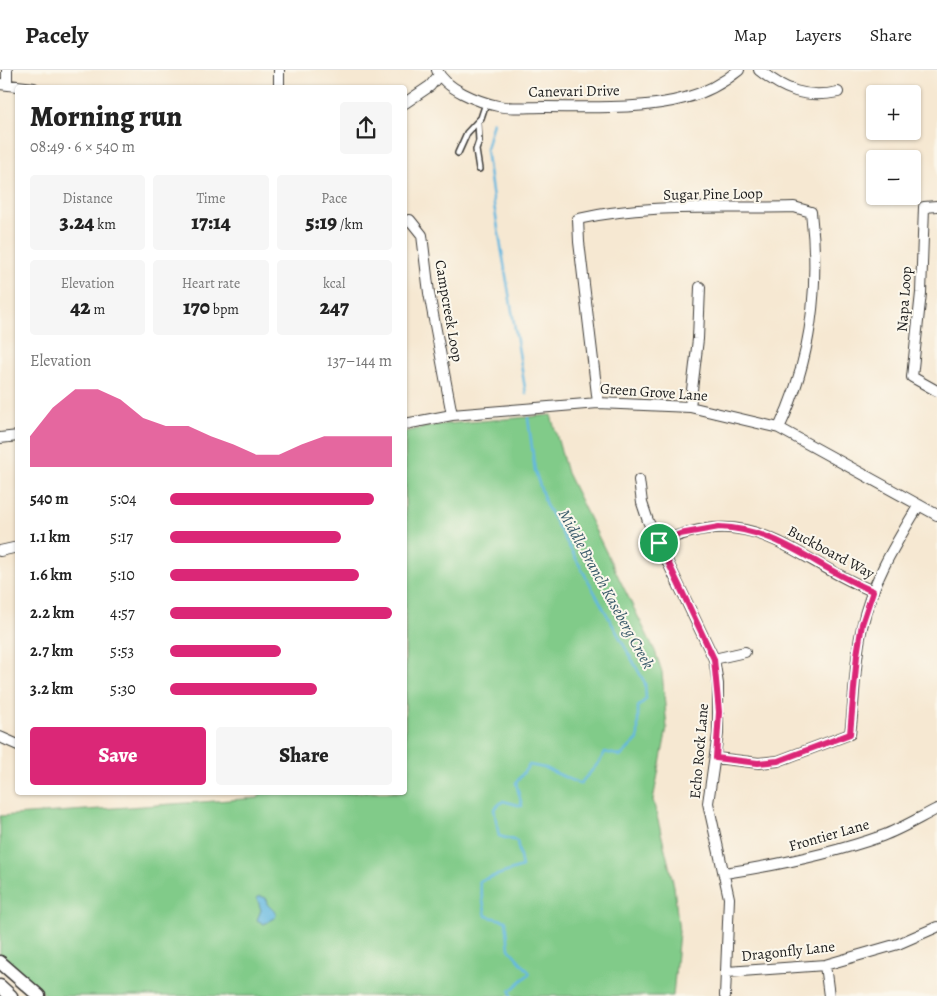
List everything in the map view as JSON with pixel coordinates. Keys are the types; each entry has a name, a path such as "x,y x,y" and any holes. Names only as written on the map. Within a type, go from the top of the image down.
{"street":[{"path":"4,84 7,70"},
{"path":"279,70 279,85"},
{"name":"Canevari Drive","path":"438,73 461,92 500,107 573,107 668,102 704,92 723,82 739,70"},
{"path":"760,70 781,86 798,93 813,95 838,92"},
{"path":"407,102 416,97 438,73"},
{"name":"Napa Loop","path":"937,206 924,207 920,293 912,377 937,392"},
{"name":"Sugar Pine Loop","path":"598,403 578,219 598,215 655,210 794,207 811,212 814,232 812,323 804,364 790,406 779,428"},
{"name":"Campcreek Loop","path":"407,221 410,220 422,235 429,293 452,416"},
{"path":"690,407 698,339 700,287"},
{"name":"Green Grove Lane","path":"407,424 452,416 598,403 690,407 779,428 937,515"},
{"path":"0,438 15,436"},
{"name":"Echo Rock Lane","path":"639,480 642,503 714,659 719,712 716,758 710,776 708,803 712,828 725,873 729,908 725,996"},
{"path":"716,758 758,763 778,761 850,734 857,655 862,624 873,591 885,564 919,505"},
{"name":"Buckboard Way","path":"659,543 699,529 738,527 757,531 777,540 850,582 873,591"},
{"path":"0,551 15,548"},
{"path":"714,659 745,652"},
{"path":"0,738 15,744"},
{"name":"Frontier Lane","path":"725,873 789,863 852,845 883,835 937,809"},
{"name":"Dragonfly Lane","path":"727,972 825,965 889,947 937,927"},
{"path":"0,962 38,996"},
{"path":"825,965 829,996"},
{"path":"0,986 12,996"}],"lane":[{"path":"479,169 476,150 479,141 478,123 486,103"},
{"path":"458,153 467,133 478,123"}],"green space":[{"path":"551,415 567,473 655,651 662,672 667,728 653,800 674,886 679,932 673,996 47,996 0,956 0,816 258,798 260,795 407,795 407,432 435,425"}],"water":[{"path":"260,896 266,898 267,904 276,913 275,918 264,924 257,920 261,910 257,898"}],"waterway":[{"name":"Middle Branch Kaseberg Creek","path":"493,122 486,149 526,394"},
{"name":"Middle Branch Kaseberg Creek","path":"511,996 510,991 530,973 509,949 506,921 486,916 479,881 522,867 517,841 499,836 494,809 503,801 522,806 516,783 529,765 545,768 580,784 597,765 605,752 621,756 638,739 638,707 646,699 645,683 546,505 535,471 528,418"}],"route":[{"path":"738,527 757,531 796,550 850,582 873,591 862,624 857,655 850,734 815,745 797,755 778,761 758,763 716,758 719,712 718,684 714,659 703,632 659,543 680,534 699,529 738,527"}]}
